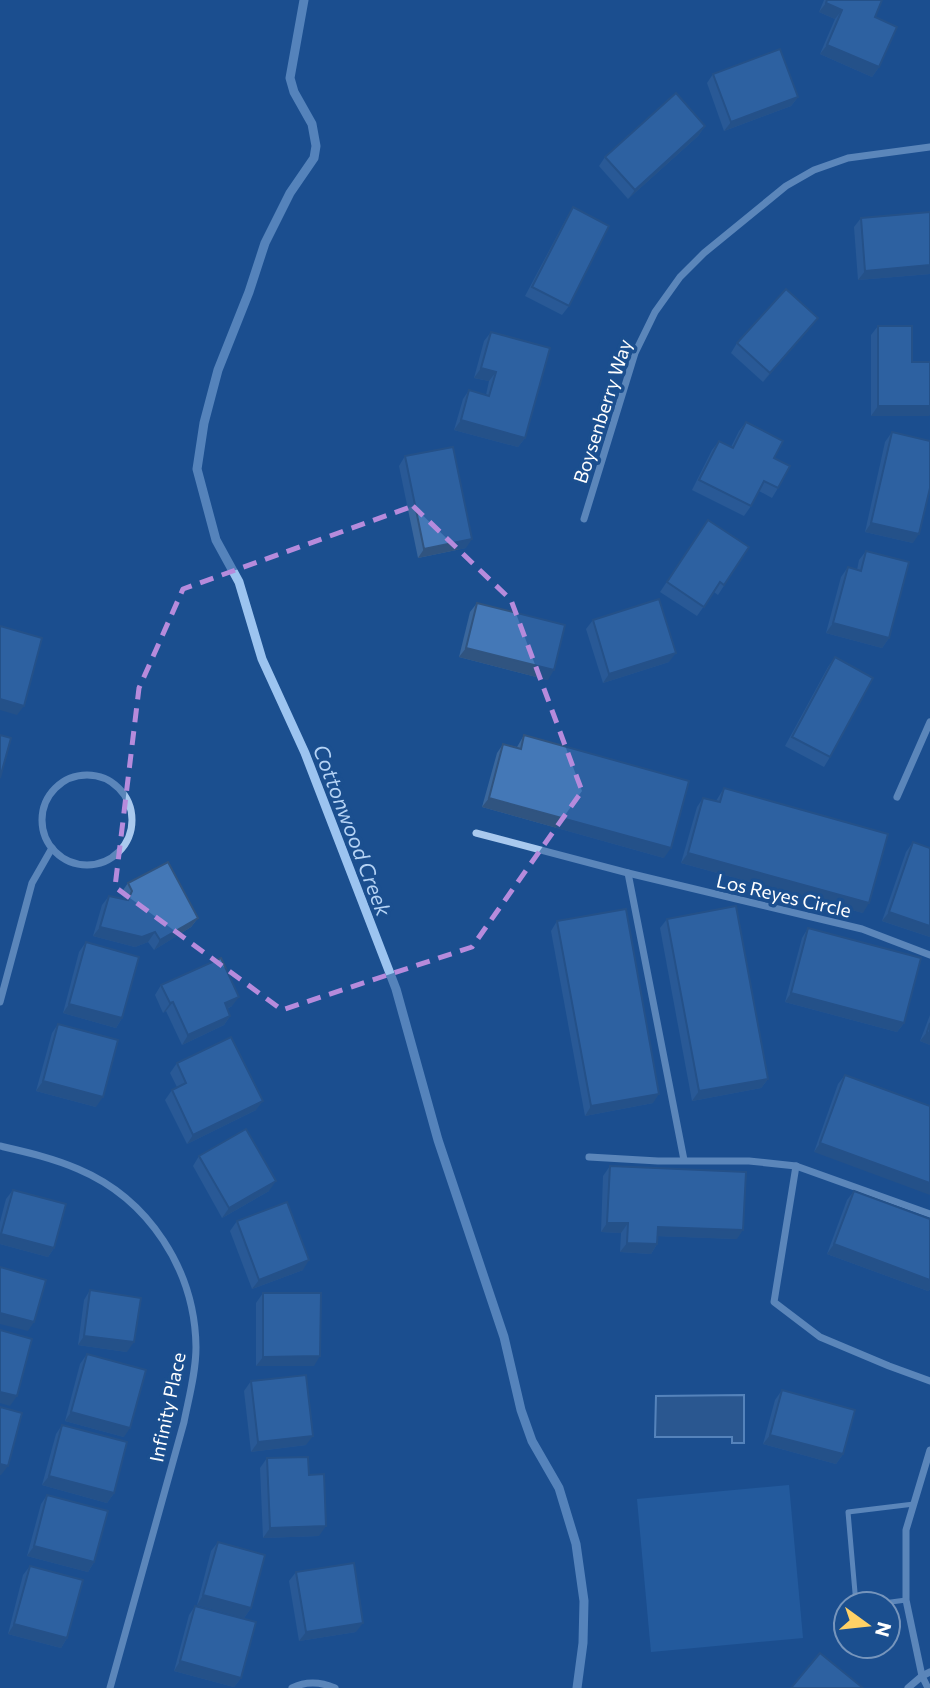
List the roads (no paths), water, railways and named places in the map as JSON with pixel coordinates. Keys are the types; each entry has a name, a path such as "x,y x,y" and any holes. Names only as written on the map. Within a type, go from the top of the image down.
{"street":[{"name":"Boysenberry Way","path":"584,519 635,353 655,312 680,278 704,253 776,194 814,170 848,158 930,147"},
{"path":"897,797 930,722"},
{"path":"90,775 108,780 120,789 129,803 132,818 130,834 120,850 108,860 93,865 77,864 63,858 52,848 45,834 42,818 50,795 61,783 90,775"},
{"name":"Los Reyes Circle","path":"476,833 628,873 862,929 930,955"},
{"path":"0,1002 32,883 52,848"},
{"path":"628,873 684,1160"},
{"name":"Infinity Place","path":"0,1146 52,1159 80,1170 108,1185 131,1203 157,1231 174,1256 186,1284 194,1314 196,1349 184,1422 110,1688"},
{"path":"589,1157 658,1161 750,1161 796,1166 930,1214"},
{"path":"796,1166 774,1302 820,1336 930,1381"},
{"path":"928,1688 922,1676 906,1600 906,1530 930,1450"},
{"path":"908,1688 930,1672"},
{"path":"292,1688 299,1684 316,1682 335,1688"}],"lane":[{"path":"855,1590 848,1512 914,1504"},
{"path":"902,1601 906,1600"}],"waterway":[{"name":"Cottonwood Creek","path":"304,0 290,78 294,92 312,124 316,146 314,158 290,193 265,243 218,370 204,423 197,469 216,540 239,582 262,659 305,753 396,989 438,1140 504,1337 521,1410 532,1441 559,1488 576,1544 584,1601 583,1643 577,1688"}]}
